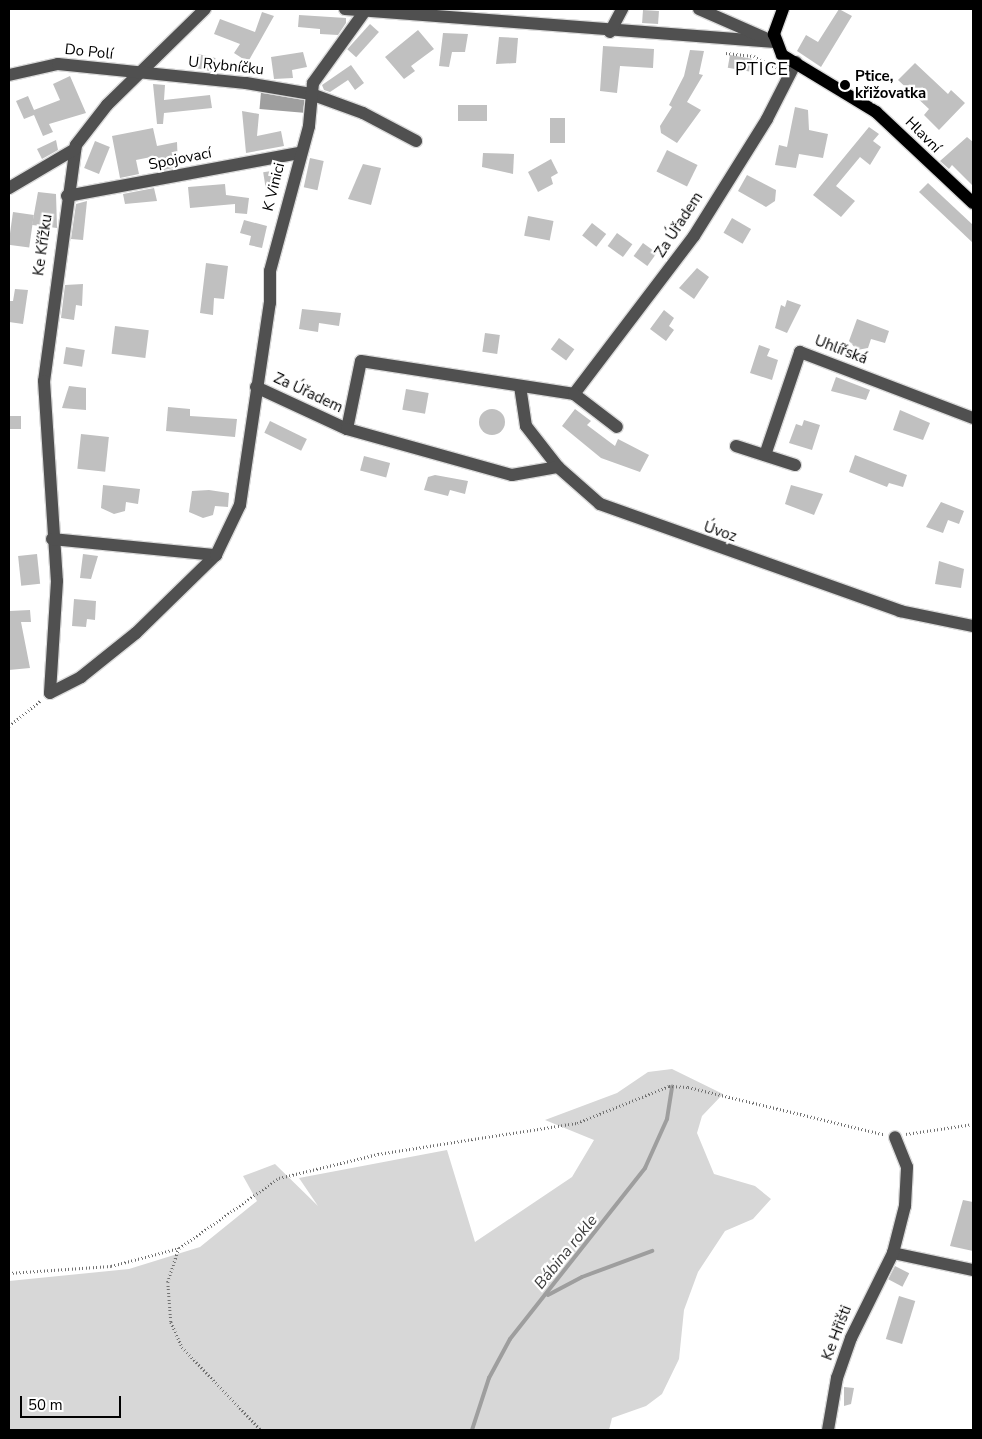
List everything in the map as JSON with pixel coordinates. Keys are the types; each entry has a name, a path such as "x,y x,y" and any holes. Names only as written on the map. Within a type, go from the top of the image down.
{"main road":[{"path":"775,42 775,24 783,9"},
{"name":"Hlavní","path":"775,42 782,55 876,112 973,203"}],"street":[{"name":"Ke Křížku","path":"50,693 58,581 52,539 44,381 67,196 75,149 137,74 205,9"},
{"path":"345,9 610,32 775,42"},
{"path":"610,32 622,9"},
{"path":"699,9 775,42"},
{"name":"K Vinici","path":"256,386 270,303 270,272 299,153 309,126 313,83 365,11"},
{"name":"Za Úřadem","path":"574,394 694,236 796,62"},
{"name":"Do Polí","path":"9,75 58,64 137,74"},
{"name":"U Rybníčku","path":"137,74 246,83 311,94 363,113 416,141"},
{"path":"9,188 75,149"},
{"name":"Spojovací","path":"67,196 299,153"},
{"name":"Uhlířská","path":"765,455 800,352 973,418"},
{"name":"Za Úřadem","path":"347,429 361,361 574,394 617,427"},
{"path":"50,693 81,677 136,634 216,555 240,505 256,386"},
{"name":"Za Úřadem","path":"256,386 347,429 512,475 558,467"},
{"name":"Úvoz","path":"520,386 526,426 558,467 600,504 627,517 900,611 973,626"},
{"path":"736,446 795,465"},
{"path":"52,539 216,555"},
{"name":"Ke Hřišti","path":"828,1430 837,1378 851,1338 893,1254 907,1187 907,1167 895,1137"},
{"path":"893,1254 973,1270"}],"path":[{"path":"721,52 754,56 789,76"},
{"path":"9,726 50,693"},
{"path":"9,1273 111,1266 178,1248 279,1178 378,1154 577,1123 669,1086 688,1086 895,1137 973,1124"},
{"path":"178,1248 168,1282 171,1322 182,1347 261,1430"}],"shaded area":[{"path":"261,92 305,96 303,113 260,109"},
{"path":"672,1069 723,1094 702,1116 697,1133 714,1174 755,1186 771,1199 753,1219 725,1231 698,1272 684,1310 679,1359 662,1394 646,1406 612,1418 609,1430 9,1430 9,1281 129,1269 200,1247 257,1201 243,1176 275,1164 318,1206 299,1178 447,1150 475,1242 572,1177 594,1140 545,1120 617,1093 648,1072"}],"building":[{"path":"839,9 852,16 821,67 797,51 806,35 818,42"},
{"path":"643,10 659,11 658,24 642,23"},
{"path":"262,12 274,16 248,62 234,53 240,44 214,34 220,19 255,32"},
{"path":"299,15 346,18 346,23 338,35 320,34 320,29 298,27"},
{"path":"370,24 379,32 356,57 347,49"},
{"path":"418,30 434,49 411,66 415,71 404,79 385,57"},
{"path":"443,33 468,34 465,52 452,52 449,67 439,66"},
{"path":"499,37 518,38 516,63 496,64"},
{"path":"603,46 654,49 653,68 620,66 617,93 600,91"},
{"path":"690,50 704,51 699,74 703,75 687,102 701,110 677,143 661,133 660,126 672,107 669,105 684,76"},
{"path":"303,52 307,67 292,70 293,78 274,79 271,57"},
{"path":"198,54 216,58 212,72 195,68"},
{"path":"730,55 752,59 749,72 728,68"},
{"path":"915,63 948,94 951,90 965,103 939,130 924,115 929,109 898,80"},
{"path":"351,65 364,83 355,90 348,80 330,92 324,90 322,85"},
{"path":"70,76 86,113 49,124 53,132 43,136 34,115 24,119 16,101 28,96 34,110 60,100 53,84"},
{"path":"153,84 165,85 164,100 210,95 212,108 164,113 163,124 157,124"},
{"path":"458,105 487,105 487,121 458,121"},
{"path":"795,107 808,110 809,130 828,134 823,158 799,154 796,168 775,165 779,145 787,147"},
{"path":"242,111 259,114 257,136 281,131 284,146 246,153"},
{"path":"550,118 565,118 565,143 550,143"},
{"path":"869,127 879,134 873,141 881,147 870,165 860,157 836,186 855,201 841,217 813,195"},
{"path":"153,128 157,146 177,142 178,167 159,171 156,156 136,160 139,174 120,178 112,136"},
{"path":"967,137 973,142 973,186 952,165 949,169 940,161"},
{"path":"56,140 58,150 42,159 37,149"},
{"path":"95,141 110,147 99,174 84,168"},
{"path":"667,150 698,165 687,186 656,172"},
{"path":"483,153 514,154 513,174 482,167"},
{"path":"310,158 324,161 317,190 304,187"},
{"path":"551,159 558,173 551,177 553,184 538,192 528,172"},
{"path":"363,164 381,168 371,205 348,199"},
{"path":"278,170 281,188 266,190 263,172"},
{"path":"747,175 776,190 775,201 766,207 738,191"},
{"path":"928,183 973,225 973,243 919,192"},
{"path":"225,184 226,195 249,198 247,214 235,213 235,204 190,208 188,187"},
{"path":"154,188 157,201 125,204 123,194"},
{"path":"38,192 56,194 57,228 32,225"},
{"path":"87,201 83,240 71,239 76,204"},
{"path":"13,212 34,215 29,248 9,245"},
{"path":"528,216 554,221 550,241 524,236"},
{"path":"732,218 751,229 743,244 724,233"},
{"path":"244,220 267,226 262,248 249,245 251,236 240,233"},
{"path":"592,223 606,234 596,247 582,236"},
{"path":"617,233 632,244 623,257 608,246"},
{"path":"643,243 657,253 647,266 634,256"},
{"path":"206,263 228,266 224,299 214,298 213,315 200,313"},
{"path":"697,268 709,277 694,299 679,288"},
{"path":"83,284 82,306 76,305 74,320 61,318 65,285"},
{"path":"15,289 28,290 23,324 9,322 9,301 13,301"},
{"path":"787,300 801,305 787,333 775,328 781,305 785,307"},
{"path":"302,309 341,313 339,326 319,323 318,332 299,329"},
{"path":"664,310 674,318 669,326 674,330 666,341 650,329"},
{"path":"857,319 889,331 885,343 871,339 868,348 857,350 849,341"},
{"path":"115,326 149,330 145,358 112,354"},
{"path":"485,333 500,335 497,354 482,352"},
{"path":"559,338 574,349 566,360 551,349"},
{"path":"759,345 770,349 767,356 778,360 772,380 750,373"},
{"path":"66,347 85,350 82,367 63,364"},
{"path":"836,377 870,390 866,400 831,391"},
{"path":"69,386 86,388 86,410 62,408"},
{"path":"406,389 429,393 425,414 402,410"},
{"path":"168,407 190,409 190,416 237,419 235,437 166,431"},
{"path":"492,409 501,413 505,422 501,431 492,435 483,431 479,422 483,413"},
{"path":"575,409 591,421 587,425 615,446 618,439 649,455 640,472 601,458 562,426"},
{"path":"900,410 930,423 923,440 893,430"},
{"path":"9,416 21,416 21,429 9,429"},
{"path":"804,420 820,425 812,450 789,443 796,424 802,426"},
{"path":"270,421 307,439 301,451 264,433"},
{"path":"81,434 109,437 105,472 77,469"},
{"path":"855,455 907,475 903,487 889,483 887,487 849,472"},
{"path":"364,456 390,463 386,477 360,470"},
{"path":"435,475 468,481 465,494 450,490 448,496 424,490 428,477"},
{"path":"103,485 140,489 138,504 126,502 125,511 114,514 101,508"},
{"path":"791,485 823,494 814,515 785,504"},
{"path":"209,490 229,493 228,507 215,506 213,515 203,518 189,512 192,491"},
{"path":"941,502 964,511 959,524 948,520 943,533 926,527"},
{"path":"37,554 40,584 21,586 18,556"},
{"path":"83,554 98,556 91,579 80,578"},
{"path":"939,561 964,569 961,588 935,584"},
{"path":"74,599 96,601 95,620 87,619 86,627 72,626"},
{"path":"30,610 31,622 21,622 30,668 9,670 9,611"},
{"path":"963,1200 973,1202 973,1251 950,1246"},
{"path":"895,1266 909,1273 902,1287 888,1279"},
{"path":"899,1296 915,1301 902,1344 886,1339"},
{"path":"844,1387 854,1388 851,1404 844,1406"}],"waterway":[{"name":"Bábina rokle","path":"472,1430 489,1378 510,1339 645,1168 667,1119 672,1086"},
{"path":"548,1295 582,1277 652,1251"}],"place":[{"name":"Ptice, křižovatka","path":"845,85"}],"district":[{"name":"PTICE","path":"762,69"}]}
